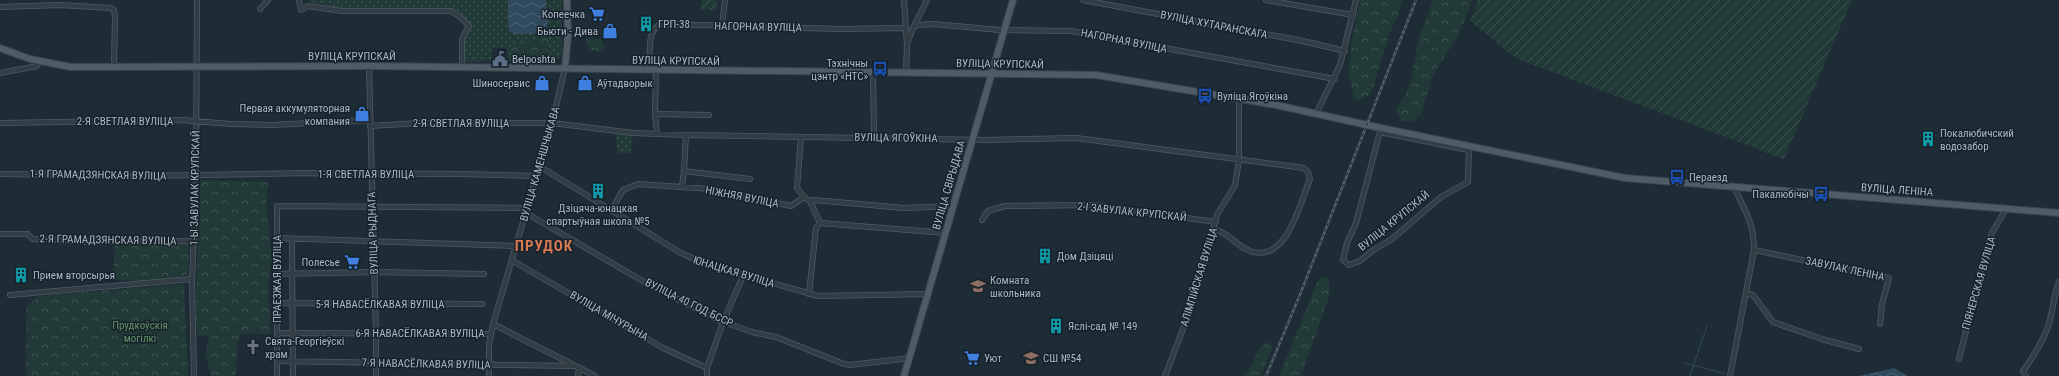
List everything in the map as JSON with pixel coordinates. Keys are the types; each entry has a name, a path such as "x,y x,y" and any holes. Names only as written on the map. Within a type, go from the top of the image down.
{"main road":[{"path":"565,68 568,36 567,0"},
{"name":"ВУЛІЦА СВІРЫДАВА","path":"904,376 1013,0"},
{"name":"ВУЛІЦА КРУПСКАЙ","path":"0,48 39,62 71,67 368,66 1096,75 1239,99 1316,114 1380,130 1469,148"},
{"name":"ВУЛІЦА ЛЕНІНА","path":"1469,148 1625,178 2059,213"}],"street":[{"path":"9,0 9,6"},
{"name":"1-Ы ЗАВУЛАК КРУПСКАЙ","path":"194,376 192,279 196,175 197,0"},
{"path":"260,9 268,0"},
{"path":"299,0 301,10 308,6 342,11 451,11 459,16 469,26 462,40 462,68"},
{"path":"722,26 725,0"},
{"path":"904,0 907,45 906,73"},
{"path":"907,45 913,28 927,0"},
{"name":"ВУЛІЦА ХУТАРАНСКАГА","path":"1083,0 1303,41 1345,51"},
{"path":"1266,0 1353,14"},
{"path":"1316,114 1334,79 1345,51 1356,0"},
{"path":"0,7 107,6 114,10 115,16 114,68"},
{"name":"НАГОРНАЯ ВУЛІЦА","path":"653,70 651,32 655,26 661,24 842,29 906,28"},
{"name":"НАГОРНАЯ ВУЛІЦА","path":"913,28 917,25 933,24 1004,30 1078,32 1334,79"},
{"path":"0,73 37,66 39,62"},
{"name":"ВУЛІЦА РЫДНАГА","path":"368,66 376,305 376,376"},
{"name":"ВУЛІЦА КАМЕНШЧЫКАВА","path":"489,376 490,334 492,324 540,166 565,68"},
{"path":"653,70 656,133"},
{"path":"873,73 874,138"},
{"path":"1216,222 1220,209 1235,185 1239,161 1239,99"},
{"path":"655,114 709,115"},
{"name":"2-Я СВЕТЛАЯ ВУЛІЦА","path":"0,123 130,120 196,121 230,124 272,125 370,120"},
{"name":"2-Я СВЕТЛАЯ ВУЛІЦА","path":"370,126 419,123 552,123"},
{"name":"ВУЛІЦА ЯГОЎКІНА","path":"552,123 633,132 686,135 774,135 801,137 972,139 1076,138 1239,161 1304,168 1308,172 1310,179 1286,238 1274,249 1259,253 1251,252 1242,248 1221,231 1214,229"},
{"name":"ВУЛІЦА КРУПСКАЙ","path":"1380,130 1356,223 1344,252 1343,260 1349,265 1360,261 1372,251 1392,239 1441,197 1468,182 1469,148"},
{"path":"682,186 686,135"},
{"path":"801,137 797,188 804,197 810,201 820,223"},
{"name":"ЮНАЦКАЯ ВУЛІЦА","path":"540,166 691,259 743,276 824,297 929,294"},
{"path":"684,171 750,179"},
{"name":"1-Я СВЕТЛАЯ ВУЛІЦА","path":"196,175 309,173 372,175 500,174 537,176"},
{"name":"1-Я ГРАМАДЗЯНСКАЯ ВУЛІЦА","path":"0,174 196,175"},
{"name":"НІЖНЯЯ ВУЛІЦА","path":"611,210 622,190 638,184 711,189 791,206 804,197"},
{"path":"1730,376 1754,250 1754,233 1749,218 1734,187"},
{"path":"810,201 814,200 904,208 954,206"},
{"name":"2-І ЗАВУЛАК КРУПСКАЙ","path":"982,220 988,211 1000,207 1093,205 1216,222"},
{"name":"ПРАЕЗЖАЯ ВУЛІЦА","path":"277,376 277,206 373,208"},
{"path":"373,208 527,210"},
{"name":"ПІЯНЕРСКАЯ ВУЛІЦА","path":"1959,359 1987,248 1992,233 2006,209"},
{"name":"ВУЛІЦА 40 ГОД БССР","path":"527,210 653,287 723,322 752,332 776,337 850,365 910,358"},
{"name":"АЛІМПІЙСКАЯ ВУЛІЦА","path":"1165,376 1193,303 1216,222"},
{"path":"820,223 946,232"},
{"path":"809,294 816,228 820,223"},
{"name":"2-Я ГРАМАДЗЯНСКАЯ ВУЛІЦА","path":"0,234 28,234 32,239 94,242 194,241"},
{"path":"277,238 374,240 516,246"},
{"name":"ПРАЕЗЖАЯ ВУЛІЦА","path":"292,239 293,376"},
{"name":"ЗАВУЛАК ЛЕНІНА","path":"1754,250 1889,278 1882,304 1880,324"},
{"name":"ВУЛІЦА МІЧУРЫНА","path":"512,260 663,348 707,368"},
{"path":"276,274 375,272 484,274"},
{"path":"707,376 707,368 723,322 743,276"},
{"path":"10,295 192,279"},
{"path":"2026,376 2023,371 2037,350 2048,326 2054,295 2059,282"},
{"path":"1746,293 1753,295 1773,322 1822,339 1859,349"},
{"path":"2054,295 2059,296"},
{"name":"5-Я НАВАСЁЛКАВАЯ ВУЛІЦА","path":"277,303 376,305 482,304"},
{"path":"492,324 595,376"},
{"name":"6-Я НАВАСЁЛКАВАЯ ВУЛІЦА","path":"277,333 490,334"},
{"name":"7-Я НАВАСЁЛКАВАЯ ВУЛІЦА","path":"277,361 577,366"},
{"path":"577,366 578,376"}],"green space":[{"path":"309,0 562,0 562,56 554,60 552,58 541,56 523,61 507,61 507,48 492,48 492,61 466,62 464,61 461,42 468,26 448,10 343,8 309,2"},
{"path":"701,0 717,0 717,10 701,10"},
{"path":"1360,0 1403,0 1397,18 1390,32 1374,86 1369,95 1358,101 1354,98 1349,77 1351,44"},
{"path":"1433,0 1472,0 1460,33 1433,75 1421,115 1412,121 1402,121 1396,110 1406,93 1411,79 1419,37"},
{"path":"1478,0 1852,0 1784,159 1517,59 1470,21"},
{"path":"547,37 550,42 548,47 528,58 518,61 514,60 511,56 511,50 515,45 526,44 537,38"},
{"path":"586,38 601,39 605,48 598,52 590,50"},
{"path":"542,50 546,50 546,53 542,53"},
{"path":"615,132 632,134 631,153 618,153"},
{"path":"200,180 268,182 266,202 272,260 268,284 271,334 240,334 237,348 236,376 211,376 206,357 208,336 197,335 195,323"},
{"path":"187,243 189,246 188,274 160,280 110,280 113,273 115,246"},
{"path":"1321,277 1325,277 1329,281 1330,294 1301,376 1279,376 1318,280"},
{"name":"Прудкоўскія могілкі","path":"184,284 188,376 26,376 26,307 39,296"},
{"path":"1268,342 1271,344 1272,349 1261,376 1243,376 1250,368 1257,354"}],"water":[{"path":"508,0 546,0 548,17 547,26 540,31 530,34 510,32 508,26"},
{"path":"1894,368 1908,376 1858,376"}],"waterway":[{"path":"1690,376 1707,326"},
{"path":"1685,363 1726,374"}],"railway":[{"path":"1266,376 1301,292 1416,0"}],"place":[{"name":"Копеечка","path":"597,14"},
{"name":"ГРП-38","path":"646,24"},
{"name":"Бьюти - Дива","path":"610,31"},
{"name":"Belposhta","path":"500,59"},
{"name":"Тэхнічны цэнтр «НТС»","path":"880,69"},
{"name":"Шиносервис","path":"542,83"},
{"name":"Аўтадворык","path":"585,83"},
{"name":"Вуліца Ягоўкіна","path":"1205,96"},
{"name":"Первая аккумуляторная компания","path":"362,114"},
{"name":"Покалюбичский водозабор","path":"1928,139"},
{"name":"Пераезд","path":"1677,177"},
{"name":"Дзіцяча-юнацкая спартыўная школа №5","path":"598,191"},
{"name":"Пакалюбічы","path":"1821,194"},
{"name":"Дом Дзіцяці","path":"1045,256"},
{"name":"Полесье","path":"352,262"},
{"name":"Прием вторсырья","path":"21,275"},
{"name":"Комната школьника","path":"978,286"},
{"name":"Яслі-сад № 149","path":"1056,326"},
{"name":"Свята-Георгіеўскі храм","path":"253,347"},
{"name":"Уют","path":"972,358"},
{"name":"СШ №54","path":"1031,358"}],"district":[{"name":"ПРУДОК","path":"544,246"}]}
